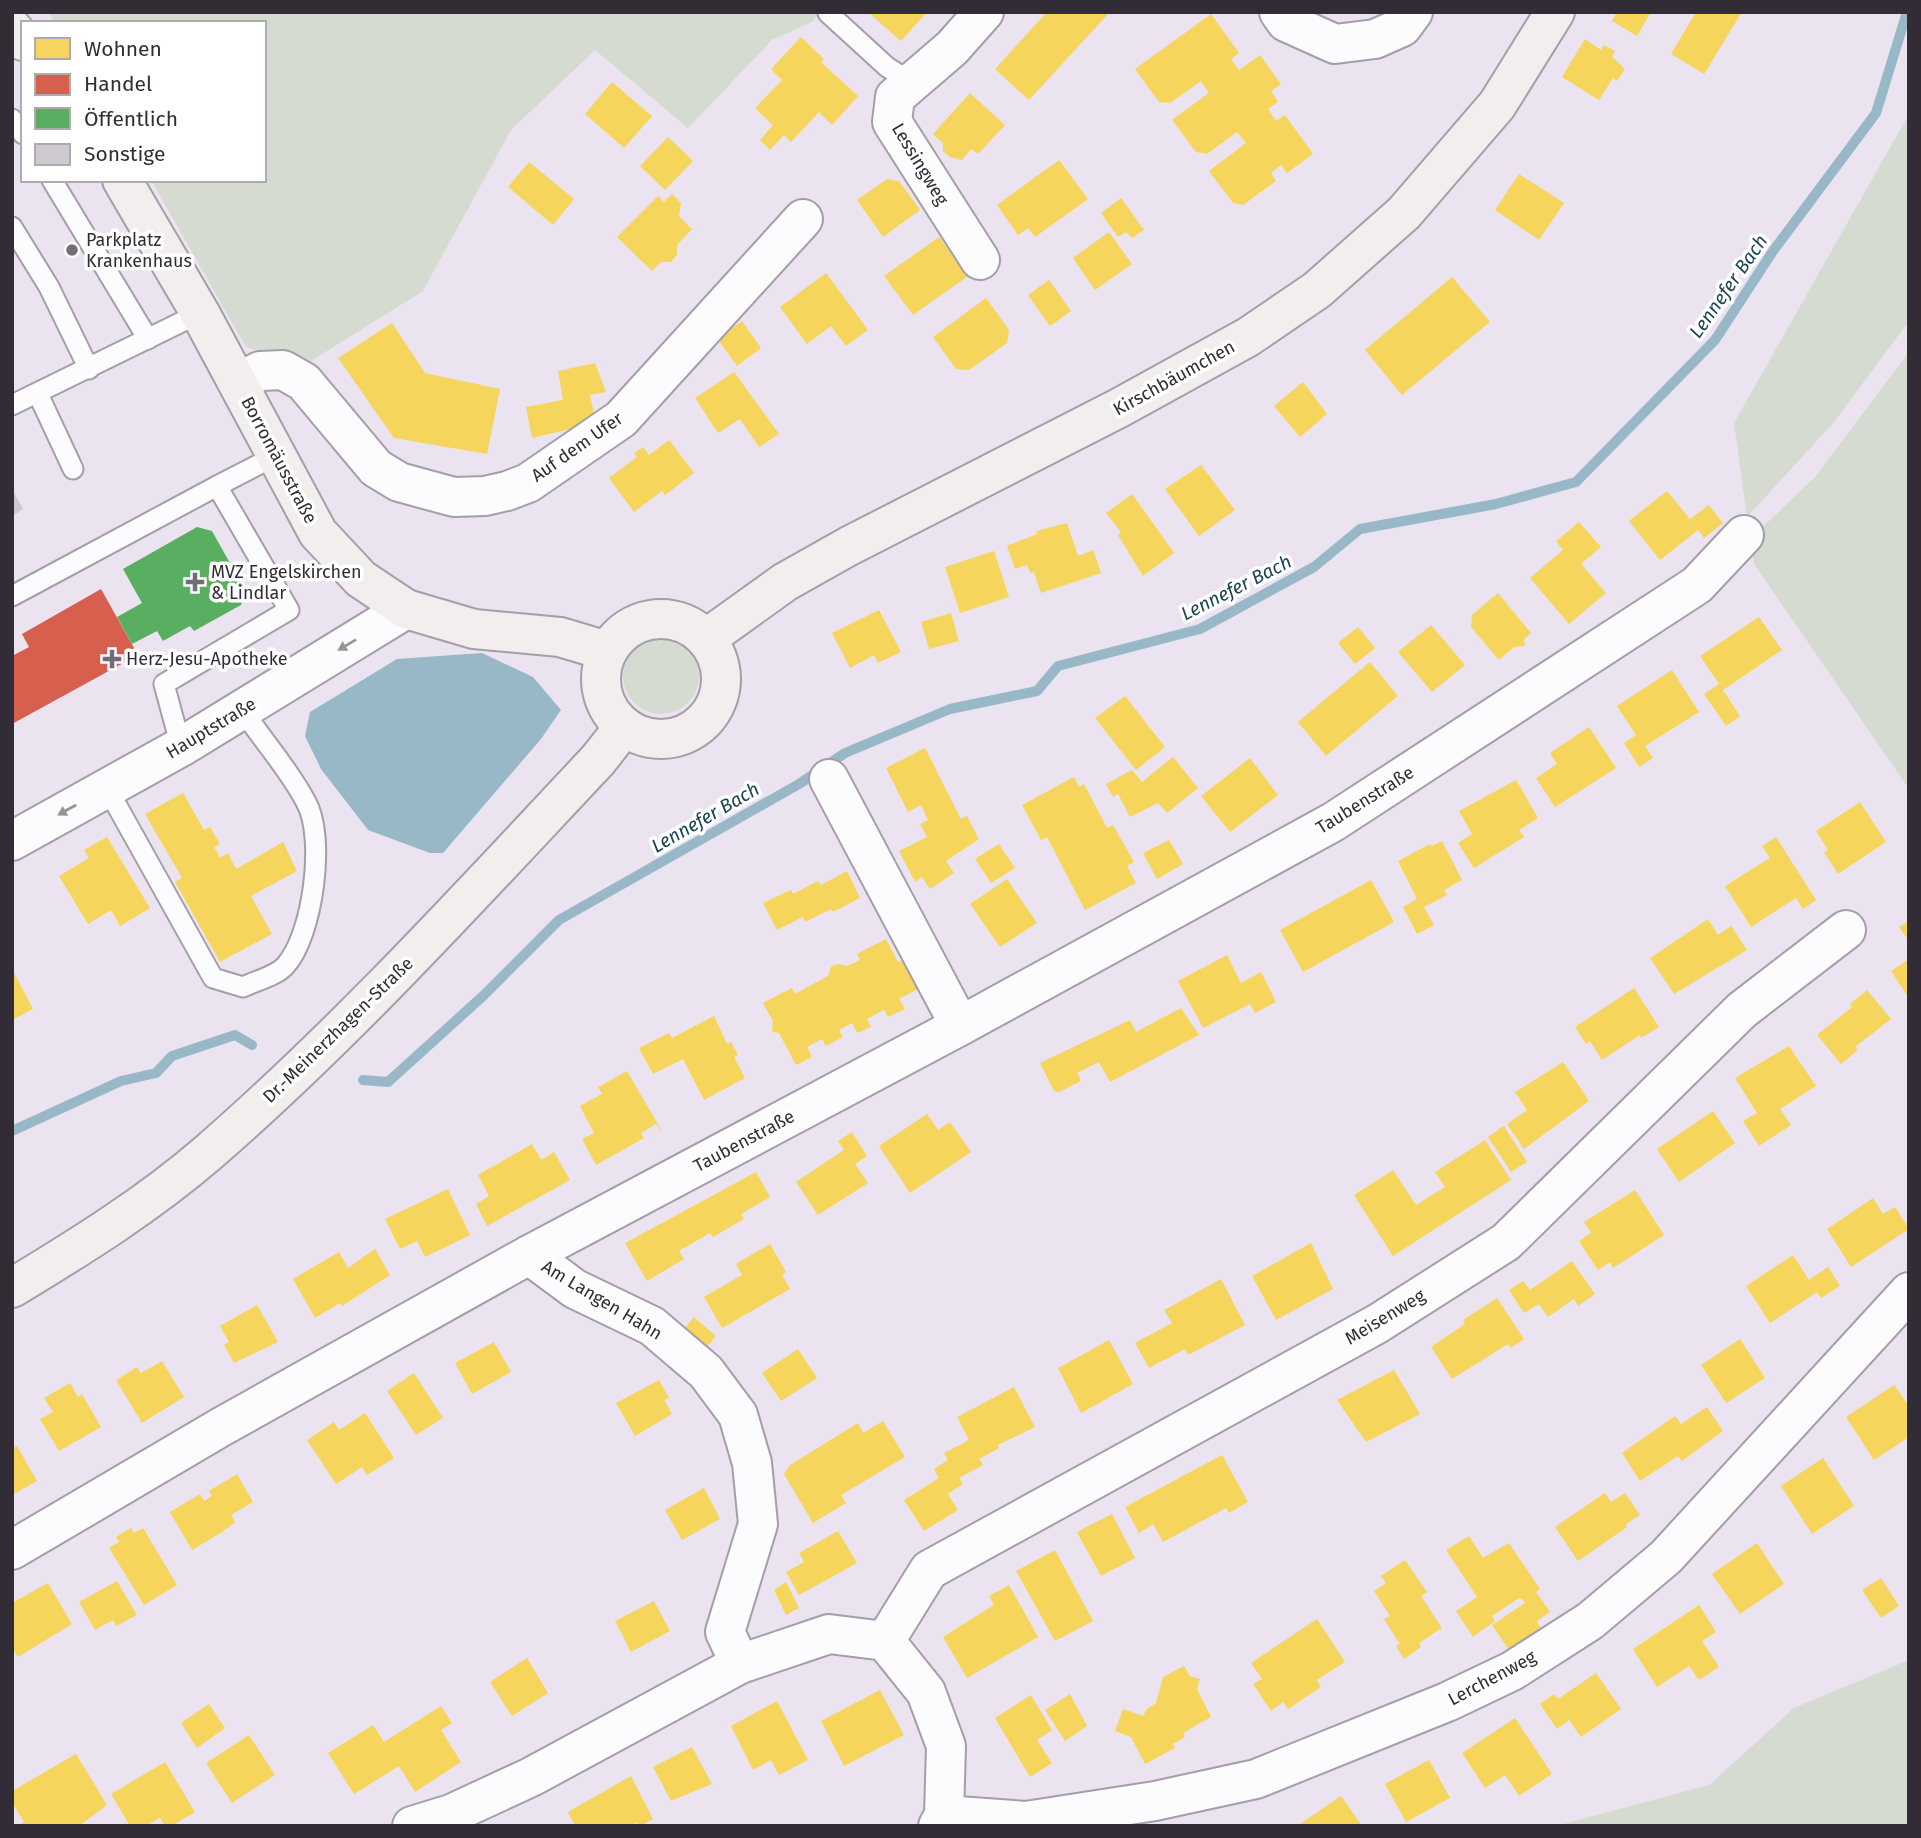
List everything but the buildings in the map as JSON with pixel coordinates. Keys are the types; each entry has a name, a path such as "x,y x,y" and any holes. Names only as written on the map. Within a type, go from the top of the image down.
{"main road":[{"name":"Kirschbäumchen","path":"707,638 796,576 1119,408 1248,337 1317,290 1404,213 1497,105 1555,12"},
{"name":"Borromäusstraße","path":"122,182 200,313 318,533 361,579 406,610 474,629 559,637 607,652"},
{"path":"665,618 688,624 707,638 722,670 722,688 706,720 692,731 675,738 640,736 624,727 610,712 602,692 601,671 607,652 621,633 642,621 665,618"},
{"name":"Dr.-Meinerzhagen-Straße","path":"12,1288 100,1234 207,1153 369,1004 624,727"}],"street":[{"name":"Lessingweg","path":"980,260 892,122 895,97 952,48 984,12"},
{"path":"1279,12 1286,22 1335,44 1375,39 1402,27 1413,12"},
{"name":"Auf dem Ufer","path":"238,383 260,371 283,370 304,382 376,468 399,482 454,497 485,496 507,491 528,483 621,419 803,219"},
{"name":"Taubenstraße","path":"529,1255 960,1026 1333,822 1697,586 1744,534"},
{"name":"Hauptstraße","path":"12,841 181,747 406,610"},
{"path":"828,779 960,1026"},
{"name":"Meisenweg","path":"885,1641 929,1570 1377,1324 1506,1242 1742,1010 1846,930"},
{"name":"Am Langen Hahn","path":"12,1550 221,1427 529,1255 575,1289 652,1326 706,1372 738,1415 752,1463 758,1524 725,1632 740,1664"},
{"name":"Lerchenweg","path":"941,1820 1026,1821 1155,1801 1256,1779 1447,1702 1512,1671 1590,1620 1666,1557 1909,1292"},
{"path":"412,1826 451,1814 531,1777 740,1664 829,1634 885,1641 926,1692 946,1746 941,1820"}],"lane":[{"path":"828,13 887,67 912,83"},
{"path":"53,182 148,339"},
{"path":"12,228 49,287 89,369"},
{"path":"12,405 200,313"},
{"path":"38,394 73,469"},
{"path":"12,596 275,456"},
{"path":"181,747 164,684 289,610 218,486"},
{"path":"107,788 213,978 243,987 284,968 299,946 317,852 316,830 307,803 242,709"}],"shaded area":[{"path":"49,12 819,12 812,22 772,40 688,128 595,50 511,130 423,291 306,364 246,347 152,182 266,182 266,21 53,21"},
{"path":"1909,114 1909,321 1834,422 1747,517 1734,423"},
{"path":"1909,352 1909,789 1754,564 1750,539 1815,477"},
{"path":"661,638 676,641 688,649 696,661 699,676 696,691 688,703 676,711 661,714 646,711 634,703 626,691 623,676 626,661 634,649 646,641"},
{"path":"1909,1660 1909,1826 1556,1826 1709,1785 1794,1708"}],"water":[{"path":"482,653 533,677 561,710 541,739 443,853 430,853 368,830 321,769 305,736 310,712 397,659"}],"waterway":[{"name":"Lennefer Bach","path":"363,1080 388,1082 483,996 559,920 799,784 845,753 950,709 1037,691 1058,666 1200,629 1314,567 1360,529 1496,504 1576,482 1715,340 1773,251 1876,113 1907,12"},
{"name":"Lennefer Bach","path":"12,1131 121,1081 156,1073 172,1056 235,1035 252,1045"}],"place":[{"name":"Parkplatz Krankenhaus","path":"72,250"},
{"name":"MVZ Engelskirchen & Lindlar","path":"195,582"},
{"name":"Herz-Jesu-Apotheke","path":"112,659"}]}
